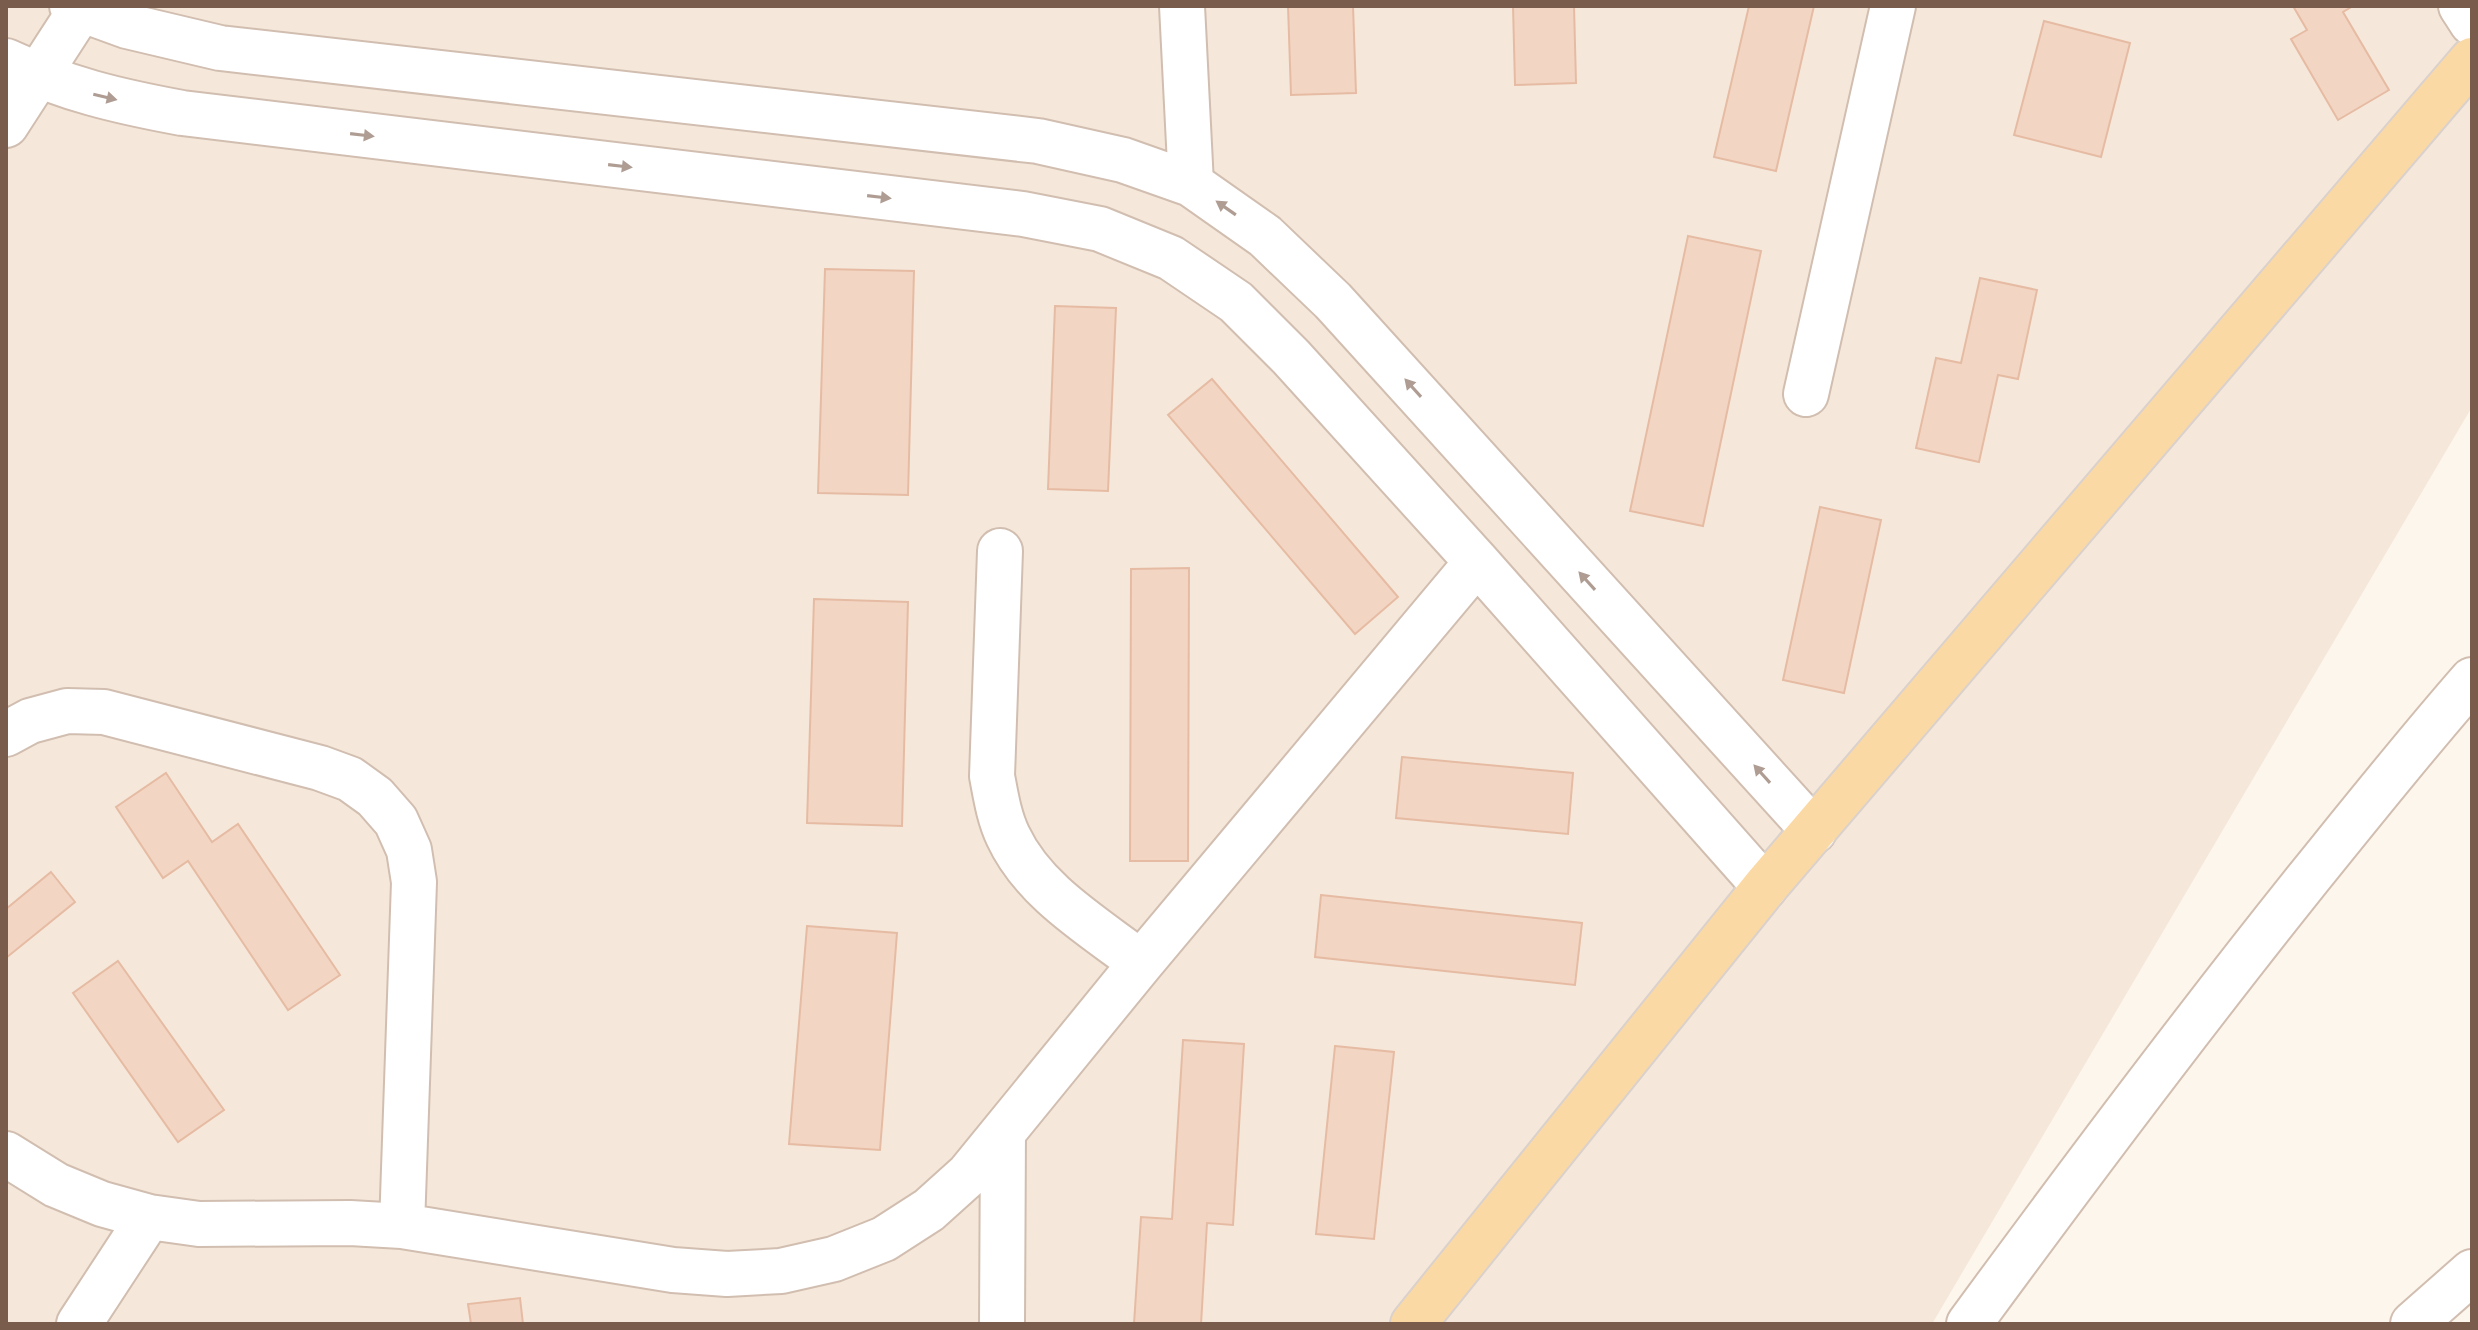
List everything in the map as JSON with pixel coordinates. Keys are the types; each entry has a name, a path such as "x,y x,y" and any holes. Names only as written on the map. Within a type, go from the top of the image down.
{"main road":[{"path":"1413,1324 1765,887 2472,60"}],"street":[{"path":"1182,6 1191,184"},
{"path":"1806,394 1893,6"},
{"path":"2461,6 2472,23"},
{"path":"6,125 22,68 81,7 127,26 220,48 1038,141 1123,160 1191,184 1265,236 1333,301 1814,831"},
{"path":"22,68 86,93 182,113 1023,214 1100,229 1171,258 1236,302 1291,357 1765,887"},
{"path":"1000,551 992,776 998,807 1008,836 1043,887 1141,963"},
{"path":"6,1154 56,1185 102,1204 149,1217 199,1224 350,1223 402,1226 673,1270 727,1274 781,1271 834,1259 884,1239 929,1210 969,1174 1141,963 1477,562"},
{"path":"1969,1324 2210,1001 2455,720 2472,680"},
{"path":"6,734 30,721 67,711 104,712 320,768 350,779 375,797 396,821 409,850 414,882 402,1226"},
{"path":"1002,1324 1003,1133"},
{"path":"79,1324 149,1217"},
{"path":"2413,1324 2472,1272"}],"shaded area":[{"path":"6,6 2472,6 2472,407 1932,1324 6,1324"}],"building":[{"path":"1288,6 1353,6 1356,93 1291,95"},
{"path":"1513,6 1574,6 1576,83 1515,85"},
{"path":"1749,6 1814,6 1776,171 1714,157"},
{"path":"2293,6 2353,6 2343,12 2389,90 2338,120 2291,39 2307,30"},
{"path":"2044,21 2130,43 2101,157 2014,135"},
{"path":"1688,236 1761,251 1703,526 1630,511"},
{"path":"825,269 914,271 908,495 818,493"},
{"path":"1980,278 2037,290 2018,379 1998,375 1979,462 1916,448 1936,358 1961,363"},
{"path":"1055,306 1116,308 1108,491 1048,489"},
{"path":"1212,379 1398,597 1355,634 1168,415"},
{"path":"1820,507 1881,520 1844,693 1783,680"},
{"path":"1189,568 1188,861 1130,861 1131,569"},
{"path":"814,599 908,602 902,826 807,823"},
{"path":"1402,757 1573,773 1568,834 1396,818"},
{"path":"166,773 212,842 238,824 340,975 288,1010 188,861 163,878 116,807"},
{"path":"51,872 75,902 6,958 6,909"},
{"path":"1321,895 1582,923 1575,985 1315,957"},
{"path":"807,926 897,933 880,1150 789,1144"},
{"path":"118,961 224,1110 178,1142 73,993"},
{"path":"1183,1040 1244,1044 1233,1225 1207,1223 1201,1324 1134,1324 1141,1217 1172,1219"},
{"path":"1335,1046 1394,1052 1374,1239 1316,1234"},
{"path":"520,1298 523,1324 471,1324 468,1304"}]}
